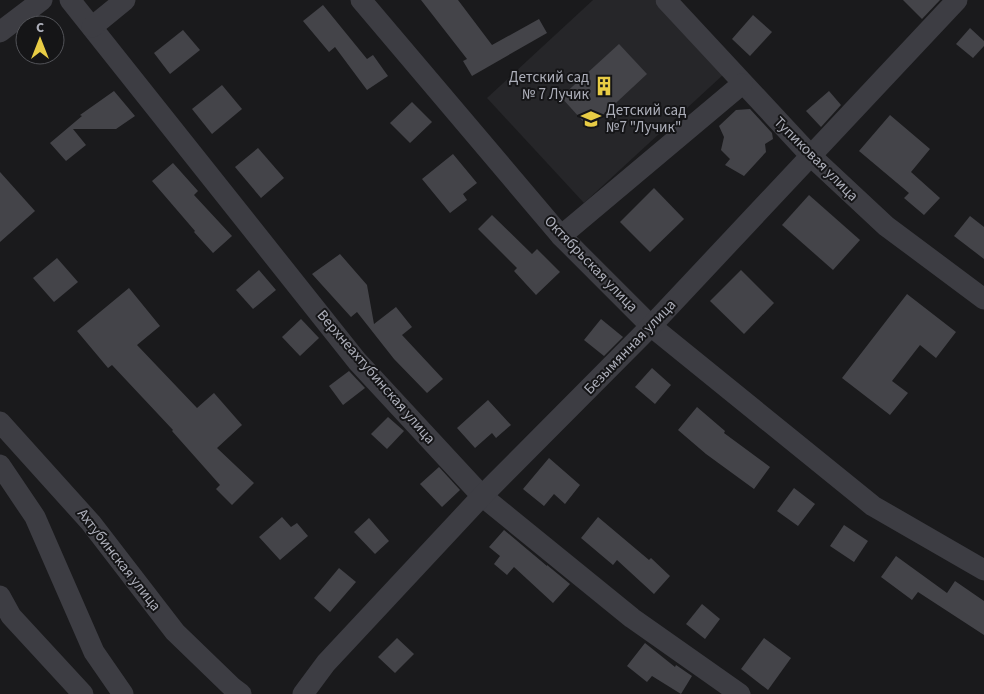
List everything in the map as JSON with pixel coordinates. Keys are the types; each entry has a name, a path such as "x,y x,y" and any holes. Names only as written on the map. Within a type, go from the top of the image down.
{"street":[{"path":"0,32 42,0"},
{"name":"Верхнеахтубинская улица","path":"70,0 357,361 482,496 632,618 740,694"},
{"path":"92,27 125,0"},
{"name":"Октябрьская улица","path":"361,0 561,236 650,326 873,506 984,570"},
{"name":"Тупиковая улица","path":"666,0 742,84 811,156 886,226 984,299"},
{"name":"Безымянная улица","path":"303,694 326,663 482,496 650,326 957,0"},
{"path":"561,236 742,84"},
{"name":"Ахтубинская улица","path":"0,422 91,523 175,632 241,694"},
{"path":"0,465 35,517 94,652 122,694"},
{"path":"0,596 11,616 83,694"}],"shaded area":[{"name":"Детский сад №7 \"Лучик\"","path":"593,0 655,0 724,74 584,203 487,98"}],"building":[{"path":"421,0 458,0 492,45 539,19 547,33 472,76 463,61 467,59"},
{"path":"903,0 940,0 922,19"},
{"path":"323,5 367,59 373,55 388,76 367,90 335,47 329,52 303,21"},
{"path":"753,15 772,32 750,56 732,39"},
{"path":"970,28 984,41 984,46 973,58 956,44"},
{"path":"183,30 200,50 170,74 154,53"},
{"name":"Детский сад № 7 Лучик","path":"619,44 647,74 589,128 561,97"},
{"path":"222,85 242,109 212,134 192,109"},
{"path":"114,91 135,116 116,129 73,129 86,145 66,161 50,143 82,116 80,115"},
{"path":"829,91 841,105 821,127 806,111"},
{"path":"412,102 432,122 410,143 390,123"},
{"path":"750,109 772,133 773,139 765,144 766,152 744,176 725,165 730,159 721,150 724,137 719,126 736,110"},
{"path":"890,115 930,149 911,172 940,198 924,215 904,198 909,193 859,151"},
{"path":"258,148 284,178 261,198 235,167"},
{"path":"453,154 477,183 463,194 467,200 450,213 422,179"},
{"path":"173,163 198,191 194,195 232,236 213,253 152,181"},
{"path":"0,172 35,211 0,242"},
{"path":"654,188 684,219 650,252 620,222"},
{"path":"809,195 860,240 833,270 782,225"},
{"path":"492,215 532,254 537,249 560,272 536,295 514,271 517,268 478,229"},
{"path":"970,216 984,227 984,259 954,236"},
{"path":"340,254 367,285 374,324 396,307 412,327 402,335 443,379 427,393 394,359 357,312 351,317 312,274"},
{"path":"57,258 78,282 54,302 33,278"},
{"path":"259,270 276,290 253,309 236,290"},
{"path":"741,270 774,303 744,334 710,301"},
{"path":"129,288 160,326 137,345 197,408 214,393 242,425 217,448 254,483 232,505 216,489 220,485 173,430 112,365 108,368 77,331"},
{"path":"907,294 956,332 936,358 920,345 892,381 908,393 890,415 842,378"},
{"path":"301,319 319,338 300,356 282,337"},
{"path":"601,319 623,337 604,356 584,340"},
{"path":"652,368 671,385 655,404 635,387"},
{"path":"349,371 365,388 343,405 329,386"},
{"path":"488,400 511,425 496,438 492,433 475,448 457,428"},
{"path":"697,407 725,431 724,433 770,467 754,489 706,454 678,430"},
{"path":"388,417 404,431 387,449 371,434"},
{"path":"549,458 580,485 565,504 554,494 544,506 523,489"},
{"path":"439,467 460,490 442,507 420,484"},
{"path":"794,488 815,504 798,526 777,511"},
{"path":"282,517 291,527 297,523 308,536 280,560 259,537"},
{"path":"598,517 649,560 651,558 670,576 654,594 617,560 613,565 581,538"},
{"path":"369,518 389,541 375,554 354,532"},
{"path":"844,525 868,541 854,562 830,546"},
{"path":"504,530 570,584 553,603 514,567 507,575 494,564 500,556 489,547"},
{"path":"896,556 947,593 955,581 984,601 984,635 918,592 912,600 881,577"},
{"path":"339,568 356,582 330,612 314,598"},
{"path":"702,604 720,619 705,639 686,624"},
{"path":"397,638 414,654 395,673 378,657"},
{"path":"764,638 791,658 768,690 741,669"},
{"path":"645,643 675,667 676,665 692,676 681,694 652,676 647,682 627,666"}],"place":[{"name":"Детский сад № 7 Лучик","path":"604,86"},
{"name":"Детский сад №7 \"Лучик\"","path":"591,119"}]}
